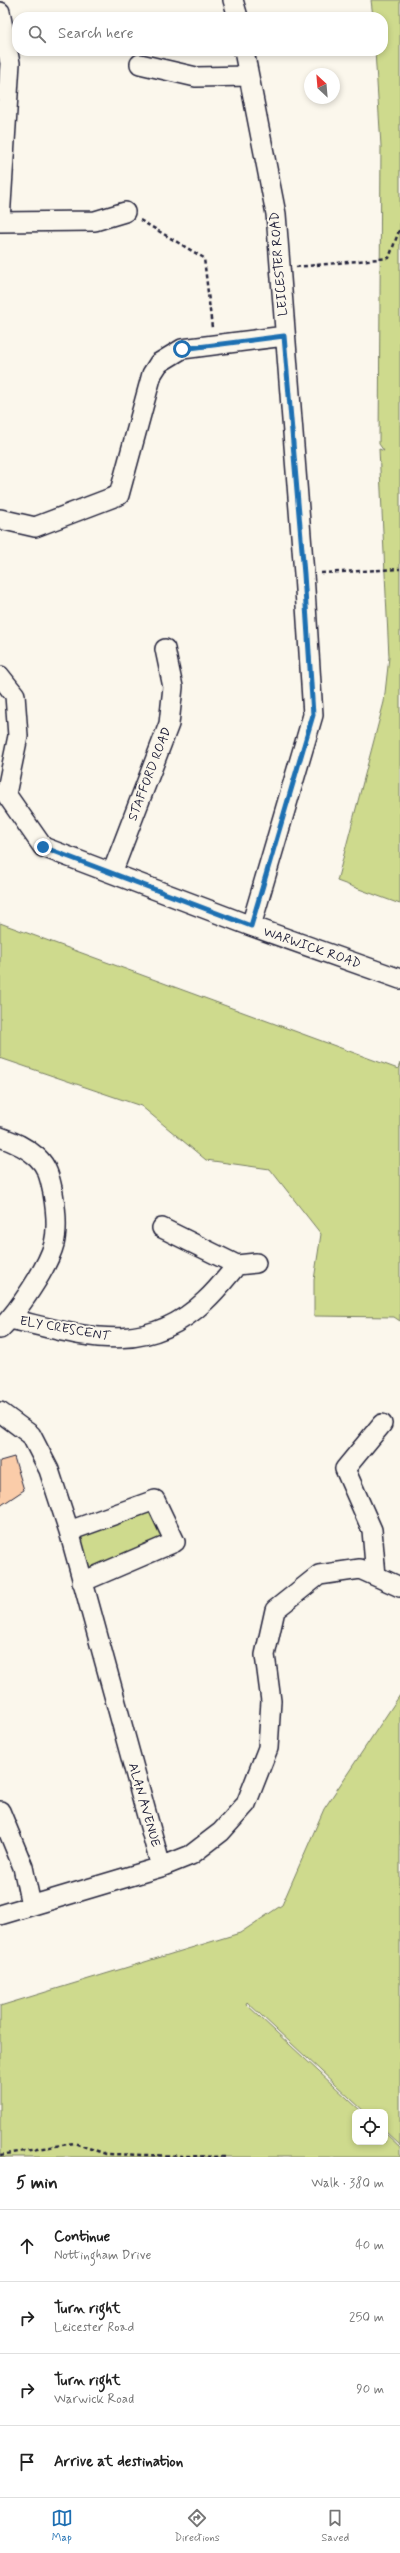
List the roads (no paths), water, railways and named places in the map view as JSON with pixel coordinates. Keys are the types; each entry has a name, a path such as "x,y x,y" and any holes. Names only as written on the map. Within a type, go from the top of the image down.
{"street":[{"path":"233,0 237,12"},
{"path":"0,12 10,63 0,221 95,221 125,212"},
{"name":"LEICESTER ROAD","path":"245,56 276,214 281,269 284,336 304,574 313,715 251,926"},
{"path":"140,64 196,77 248,76"},
{"path":"0,519 35,527 119,496 152,374 159,363 182,349 284,336"},
{"name":"STAFFORD ROAD","path":"112,873 169,724 173,688 165,649"},
{"name":"WARWICK ROAD","path":"0,676 15,696 18,736 6,794 43,847 251,926 400,979"},
{"path":"0,1137 22,1145 38,1158 49,1173 56,1213 54,1245 32,1288 5,1324"},
{"path":"162,1228 237,1265 256,1263"},
{"name":"ELY CRESCENT","path":"5,1324 103,1339 130,1339 157,1331 182,1319 205,1301 237,1265"},
{"name":"ALAN AVENUE","path":"0,1412 31,1435 49,1470 69,1531 161,1866"},
{"path":"376,1576 372,1530 345,1469 382,1424"},
{"path":"69,1531 155,1500 175,1542 82,1582"},
{"path":"0,1914 161,1866 191,1855 221,1832 246,1804 258,1777 268,1748 270,1701 265,1655 275,1610 320,1575 360,1568 400,1587"},
{"path":"0,1811 23,1867 31,1905"}]}
